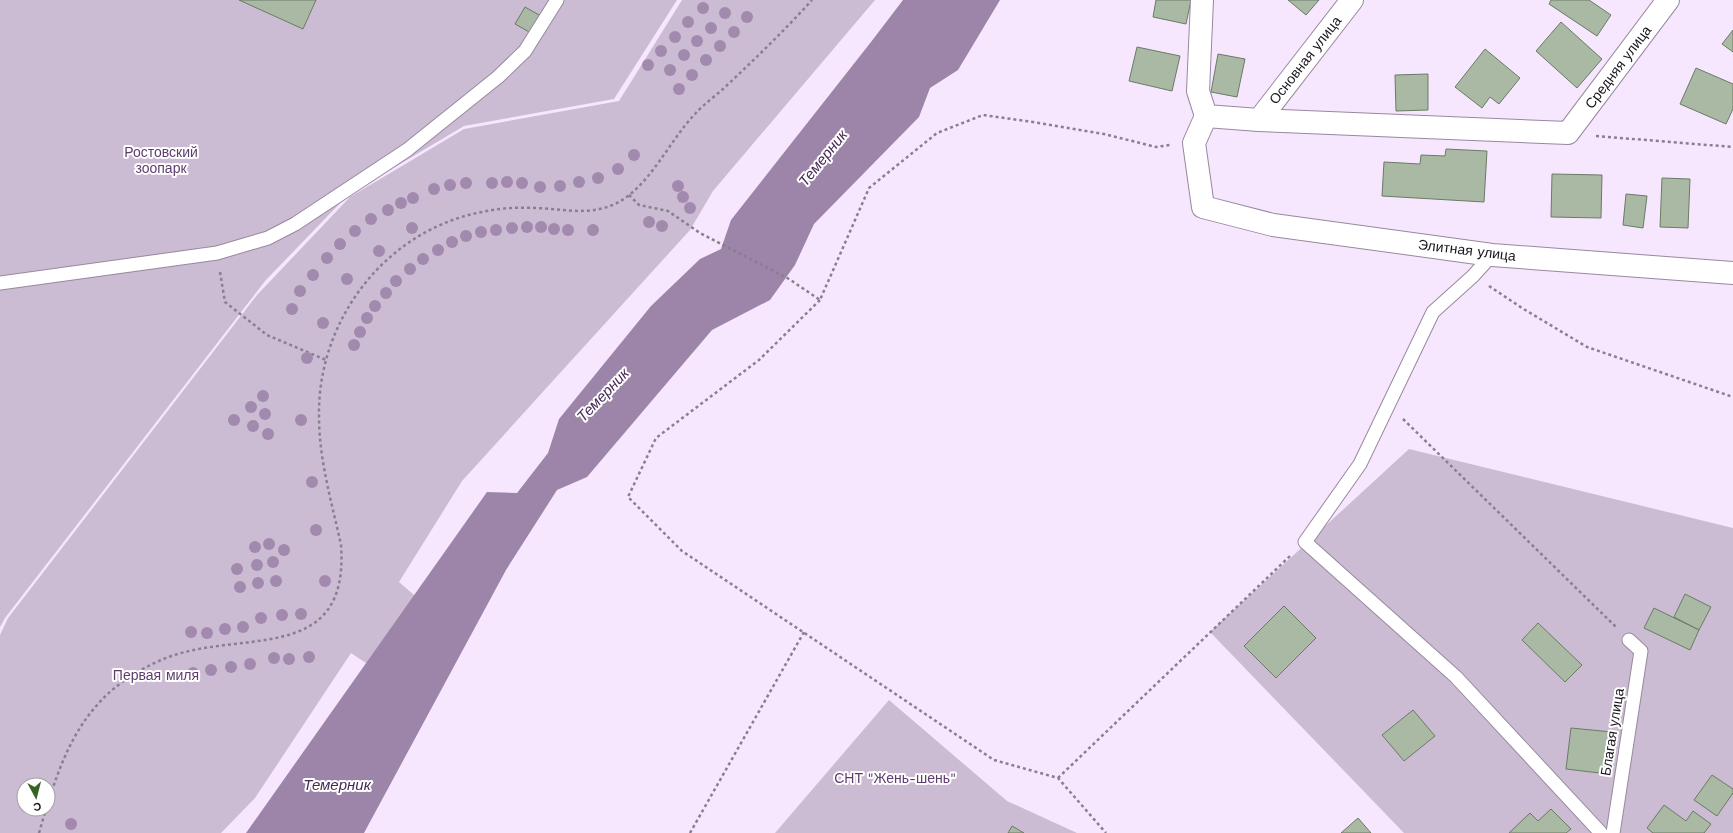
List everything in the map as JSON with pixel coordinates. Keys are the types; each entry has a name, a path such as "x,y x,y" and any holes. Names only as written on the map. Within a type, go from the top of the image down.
{"street":[{"path":"1194,143 1206,116 1198,91 1202,0"},
{"name":"Основная улица","path":"1259,120 1352,0"},
{"name":"Средняя улица","path":"1568,133 1668,0"},
{"path":"1206,116 1259,120 1568,133"},
{"name":"Элитная улица","path":"1194,143 1203,207 1273,225 1492,255 1733,273"}],"lane":[{"path":"0,283 217,253 268,238 295,224 407,150 498,77 525,51 557,0"},
{"path":"1492,255 1473,276 1433,312 1360,464 1305,542 1456,677 1601,833"},
{"name":"Благая улица","path":"1613,833 1641,651 1629,640"}],"path":[{"path":"56,778 77,731 99,704 127,679 160,660 186,651 218,645 270,639 295,633 311,626 319,619 333,601 340,583 341,545 322,453 320,429 320,387 333,338 344,313 365,283 392,255 404,245 436,226 470,214 496,210 538,208 565,212 586,212 614,204 629,195 639,187 695,113 756,57 812,0"},
{"path":"1106,833 1058,778 994,760 682,552 628,497 656,438 759,360 820,300 870,188 937,133 983,115 1104,134 1156,147 1194,143"},
{"path":"1568,133 1733,147"},
{"path":"629,195 639,205 668,211 680,221 712,240 789,278 820,300"},
{"path":"217,253 225,302 267,335 326,360"},
{"path":"1473,276 1522,308 1588,347 1733,397"},
{"path":"1388,404 1629,640"},
{"path":"1058,778 1305,542"},
{"path":"690,833 804,632"},
{"path":"39,833 44,817"}],"green space":[{"name":"Ростовский зоопарк","path":"0,0 677,0 614,99 464,126 348,195 265,281 5,618 0,627"},
{"name":"Первая миля","path":"682,0 875,0 713,191 690,230 462,481 399,582 421,601 372,667 351,653 255,798 221,833 0,833 0,635 8,618 257,295 350,197 464,129 619,101"},
{"path":"1409,449 1733,528 1733,833 1404,833 1210,632"},
{"name":"СНТ \"Жень-шень\"","path":"889,700 1007,801 1077,833 775,833"}],"water":[{"name":"Темерник","path":"903,0 1000,0 958,70 930,88 919,117 814,224 795,265 770,300 712,330 587,477 557,490 506,570 364,833 246,833 487,492 517,493 548,453 559,419 651,306 700,259 721,249 731,220"}],"building":[{"path":"239,0 316,0 303,29"},
{"path":"1156,0 1191,0 1186,24 1153,17"},
{"path":"1288,0 1319,0 1306,15"},
{"path":"1551,0 1589,0 1611,15 1597,36 1549,4"},
{"path":"525,7 541,16 531,33 515,24"},
{"path":"1561,22 1602,59 1577,88 1536,51"},
{"path":"1733,30 1733,52 1722,44"},
{"path":"1137,47 1180,56 1172,91 1129,81"},
{"path":"1485,49 1520,78 1499,104 1490,97 1482,108 1455,87"},
{"path":"1218,54 1245,59 1237,97 1211,92"},
{"path":"1696,68 1733,84 1733,109 1726,124 1680,104"},
{"path":"1428,74 1428,110 1396,111 1395,75"},
{"path":"1446,149 1487,151 1484,202 1382,196 1384,162 1420,164 1421,155 1445,156"},
{"path":"1552,174 1602,175 1601,218 1551,217"},
{"path":"1662,178 1690,179 1688,228 1660,227"},
{"path":"1626,194 1647,196 1643,228 1623,225"},
{"path":"1685,594 1711,607 1699,630 1674,617"},
{"path":"1284,606 1316,638 1276,678 1244,646"},
{"path":"1654,608 1699,630 1690,650 1644,628"},
{"path":"1538,623 1582,665 1565,682 1522,640"},
{"path":"1413,710 1435,736 1404,761 1382,735"},
{"path":"1571,728 1612,732 1608,774 1566,769"},
{"path":"1712,775 1733,789 1733,793 1717,816 1694,800"},
{"path":"1664,805 1686,821 1693,811 1711,824 1704,833 1653,833 1647,828"},
{"path":"1551,809 1571,829 1566,833 1509,833 1530,813 1538,821"},
{"path":"1358,818 1371,833 1341,833"},
{"path":"1012,826 1024,833 1008,833"}]}
